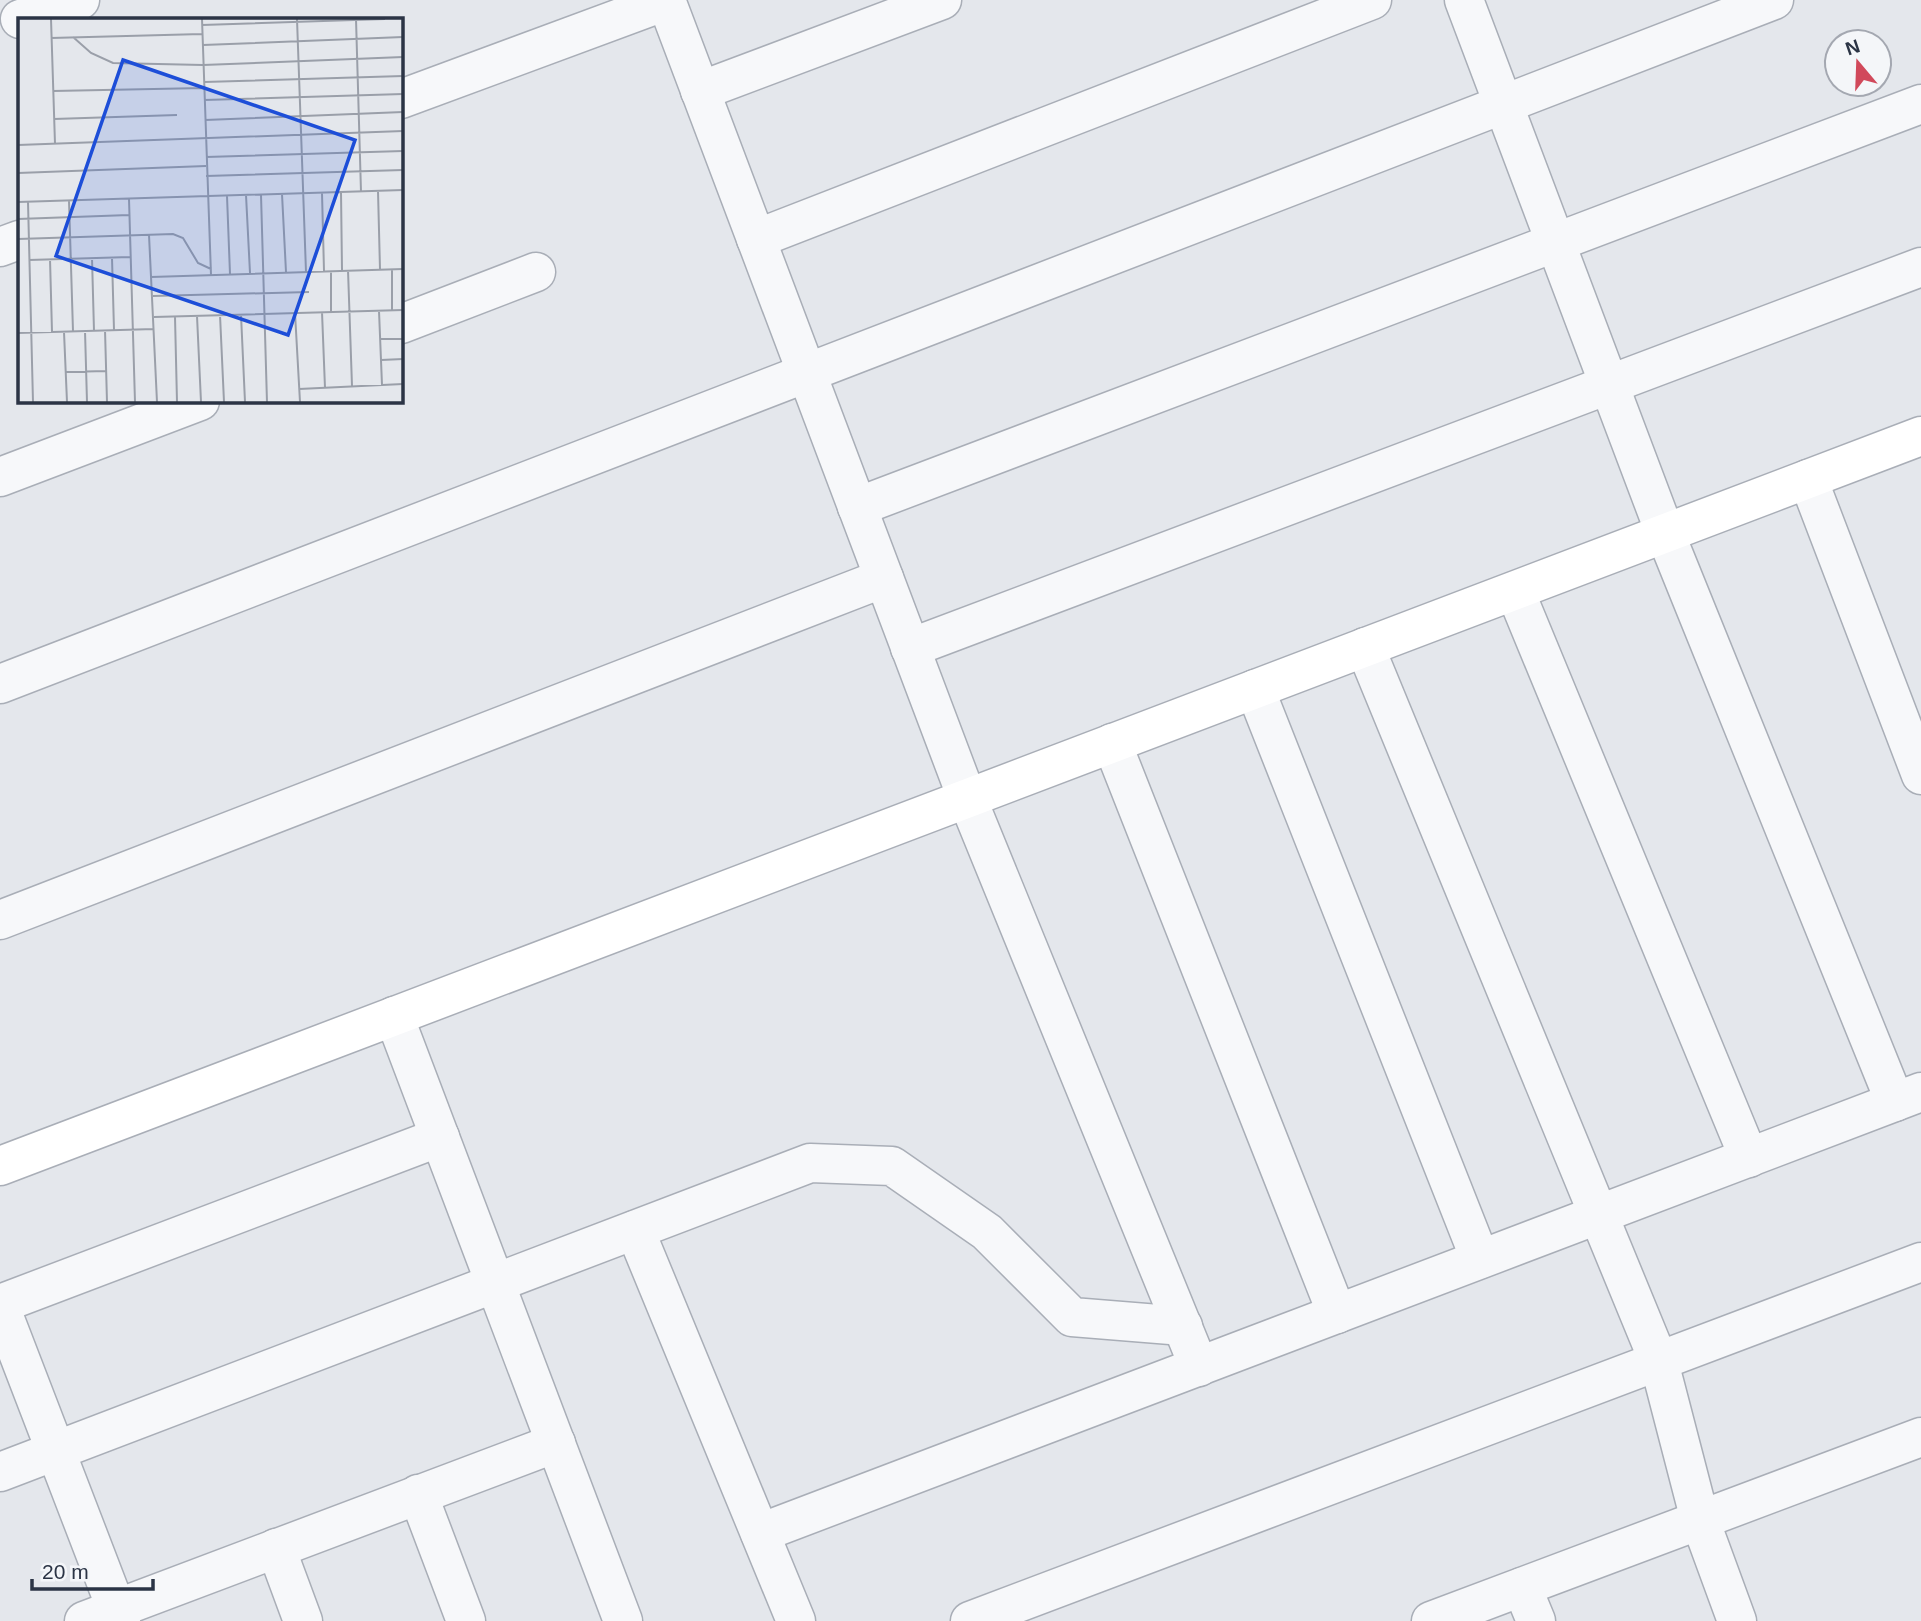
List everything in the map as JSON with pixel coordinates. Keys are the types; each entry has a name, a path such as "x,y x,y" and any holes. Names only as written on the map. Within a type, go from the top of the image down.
{"street":[{"path":"23,18 80,0"},
{"path":"402,99 666,0 967,798 1199,1367"},
{"path":"700,91 942,0"},
{"path":"756,239 1372,0"},
{"path":"760,1533 1908,1097 1665,533 1464,0"},
{"path":"0,684 1774,0"},
{"path":"0,26 18,20"},
{"path":"857,507 1921,104"},
{"path":"0,247 18,240"},
{"path":"910,648 1921,267"},
{"path":"402,324 536,272"},
{"path":"0,477 197,402"},
{"path":"0,1166 1921,436"},
{"path":"1808,479 1921,775"},
{"path":"0,920 884,578"},
{"path":"1515,591 1749,1158"},
{"path":"1365,647 1659,1362 1700,1520 1737,1621"},
{"path":"1255,689 1480,1259"},
{"path":"1112,743 1337,1314"},
{"path":"394,1016 623,1621"},
{"path":"440,1137 0,1305 56,1451 107,1617 276,1548 555,1443"},
{"path":"0,1472 810,1163 892,1166 987,1232 1072,1317 1183,1326"},
{"path":"635,1230 796,1621"},
{"path":"970,1621 1921,1262"},
{"path":"1431,1621 1529,1604 1700,1520 1919,1443"},
{"path":"418,1494 466,1621"},
{"path":"276,1548 303,1621"}]}
